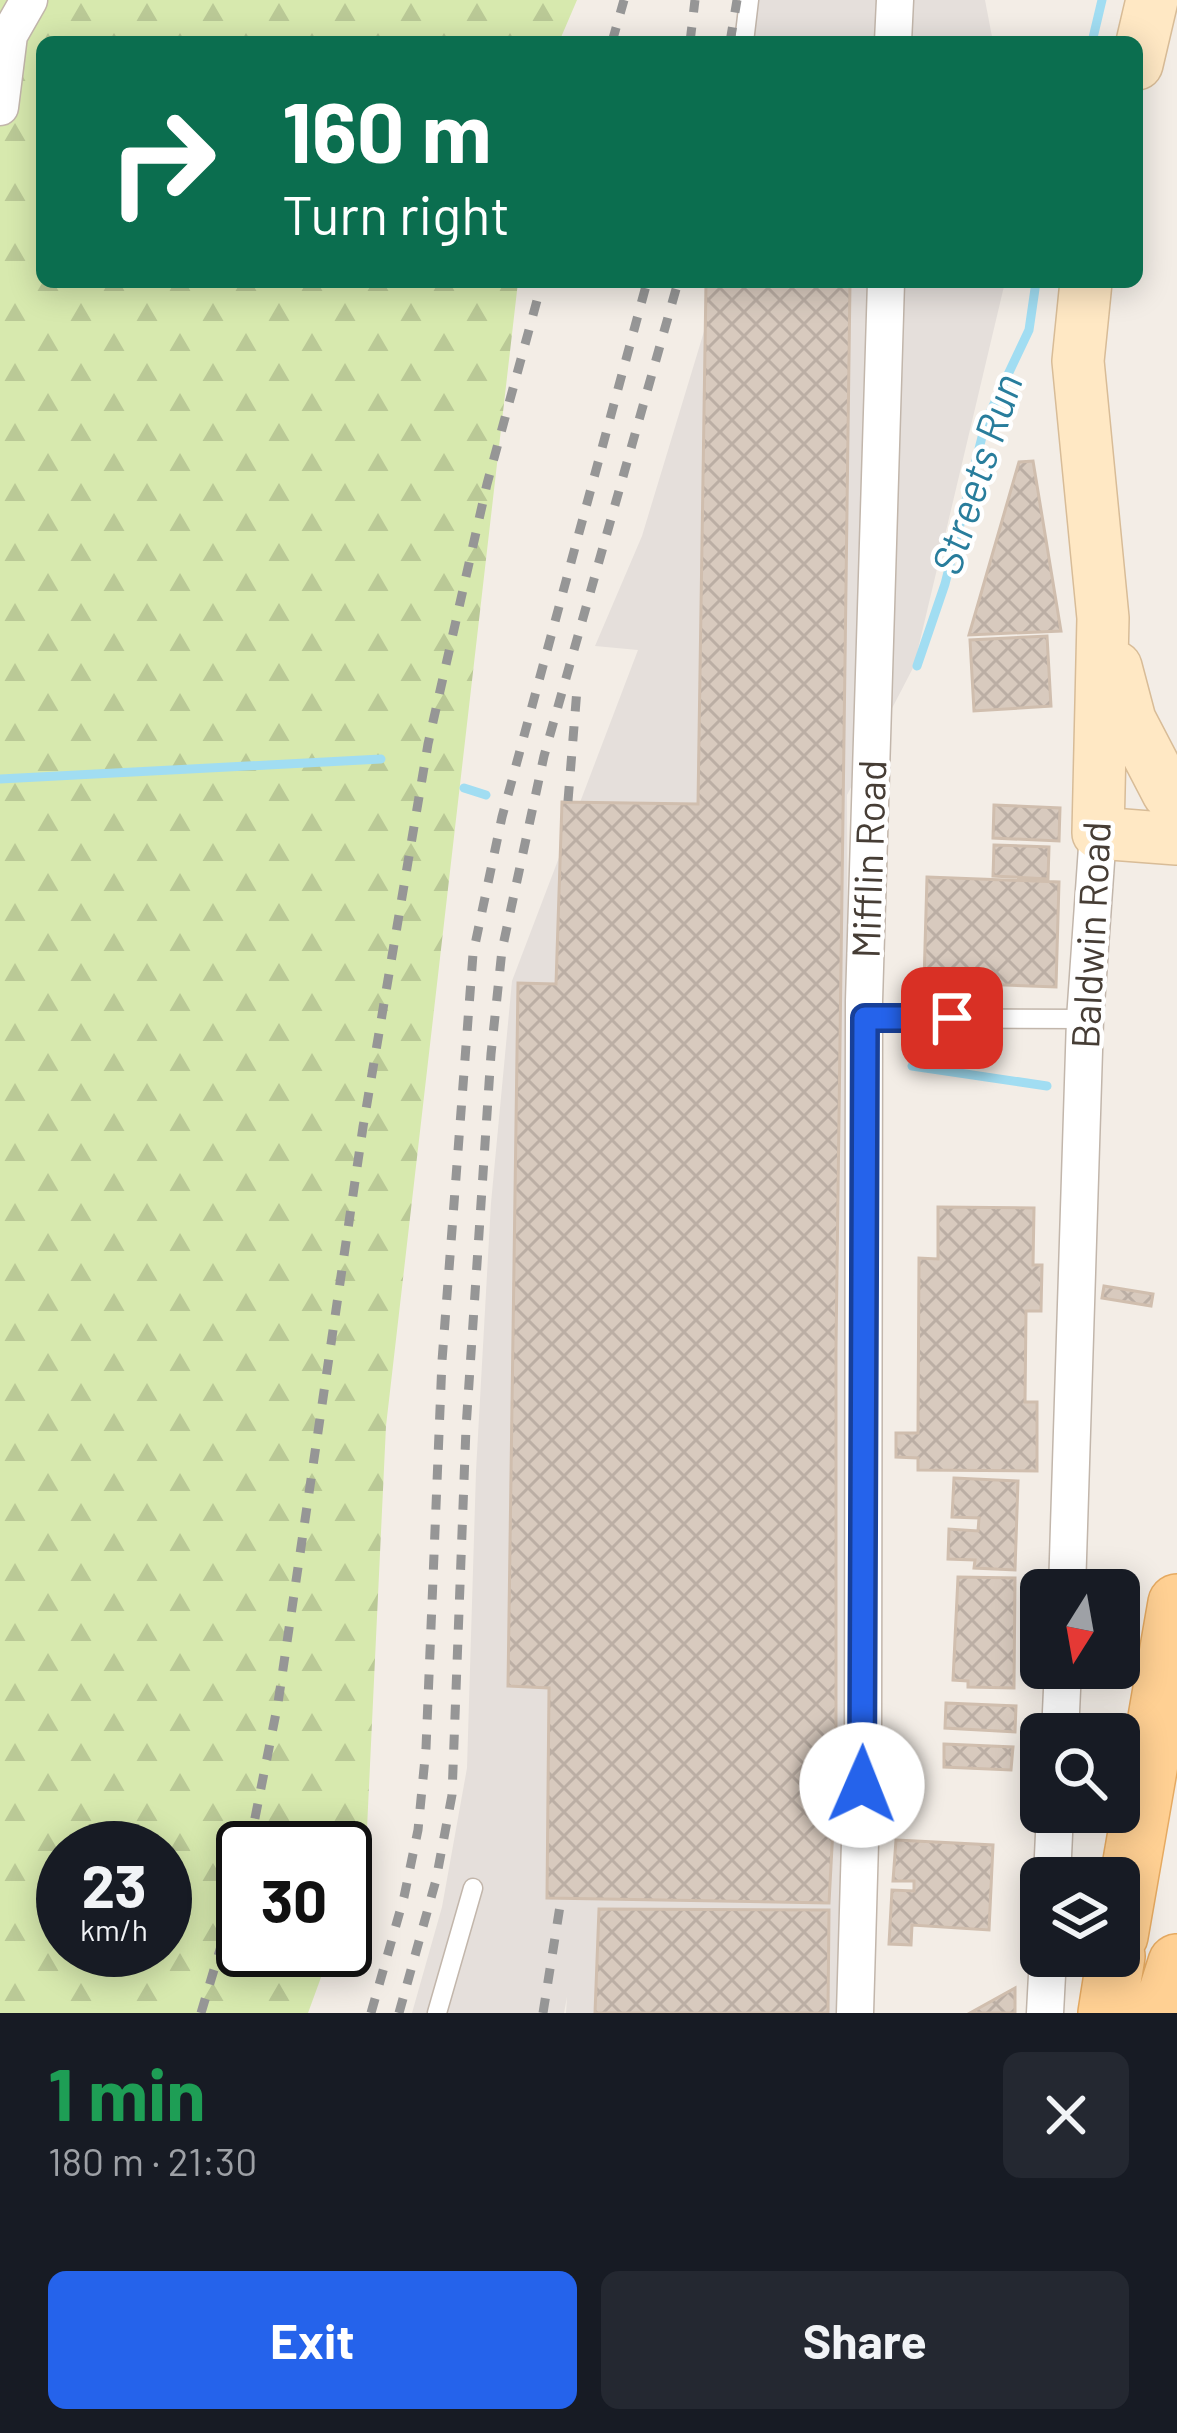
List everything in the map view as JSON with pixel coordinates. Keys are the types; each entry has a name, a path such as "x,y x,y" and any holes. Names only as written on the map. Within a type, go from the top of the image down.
{"main road":[{"path":"1143,38 1152,0"},
{"name":"Baldwin Road","path":"1084,288 1078,361 1102,618 1098,833"},
{"path":"1102,618 1130,720 1168,793 1177,801"},
{"path":"1098,833 1177,838"},
{"path":"1133,1857 1177,1603"},
{"path":"1161,2013 1177,1964"},
{"path":"1107,2013 1113,1977"}],"street":[{"path":"0,107 9,35 29,0"},
{"path":"893,36 895,0"},
{"name":"Mifflin Road","path":"855,2013 863,1740 865,1018 886,288"},
{"name":"Baldwin Road","path":"1068,1569 1085,1019 1098,833"},
{"path":"1045,2013 1047,1977"}],"lane":[{"path":"744,36 749,0"},
{"path":"865,1018 1085,1019"},
{"path":"436,2013 473,1888"}],"shaded area":[{"path":"754,0 985,0 992,36 751,36"},
{"path":"717,288 1004,288 914,666 847,795 849,1341 842,2013 566,2013 567,1997 564,2013 412,2013 442,1907 467,1768 476,1471 491,1203 512,981 638,650 595,646 642,536"}],"green space":[{"path":"0,0 577,0 562,36 36,36 36,288 517,288 386,1426 367,1821 216,1821 216,1977 321,1977 308,2013 0,2013"}],"building":[{"path":"706,288 850,288 836,1347 836,1772 829,1903 547,1898 549,1688 508,1686 518,983 556,984 562,802 698,804"},
{"path":"1033,461 1061,631 969,635 1019,462"},
{"path":"1047,636 1051,706 974,711 970,640"},
{"path":"994,805 1060,808 1059,841 993,838"},
{"path":"994,845 1049,847 1048,879 993,876"},
{"path":"927,877 1059,882 1056,987 924,982"},
{"path":"938,1207 1034,1208 1033,1265 1042,1265 1041,1311 1026,1311 1025,1402 1037,1402 1037,1471 918,1470 918,1458 896,1457 896,1433 918,1433 919,1258 938,1259"},
{"path":"1104,1286 1153,1294 1151,1306 1102,1298"},
{"path":"954,1478 1018,1481 1015,1570 974,1568 975,1560 948,1559 949,1529 978,1531 979,1518 952,1517"},
{"path":"958,1577 1015,1578 1014,1688 968,1687 968,1681 953,1680"},
{"path":"946,1703 1016,1706 1015,1732 945,1728"},
{"path":"944,1744 1013,1747 1011,1770 944,1767"},
{"path":"896,1840 993,1845 989,1930 912,1925 911,1945 889,1944 892,1890 914,1891 914,1881 893,1881"},
{"path":"599,1909 829,1910 828,2013 595,2013"},
{"path":"1015,1988 1015,2013 970,2013"}],"waterway":[{"name":"Streets Run","path":"1093,36 1102,0"},
{"name":"Streets Run","path":"917,666 945,584 986,421 1029,330 1035,288"},
{"path":"0,779 381,759"},
{"path":"464,788 486,795"},
{"path":"912,1066 1047,1086"}],"railway":[{"path":"614,36 624,0"},
{"path":"691,36 695,0"},
{"path":"731,36 737,0"},
{"path":"254,1821 278,1703 363,1127 428,744 487,484 540,288"},
{"path":"371,2013 418,1830 426,1748 442,1361 473,954 502,817 645,288"},
{"path":"399,2013 436,1880 452,1795 466,1428 502,950 544,756 676,288"},
{"path":"568,801 577,689"},
{"path":"543,2013 560,1906"},
{"path":"201,2013 216,1963"}],"route":[{"path":"862,1785 865,1018 952,1018"}]}
